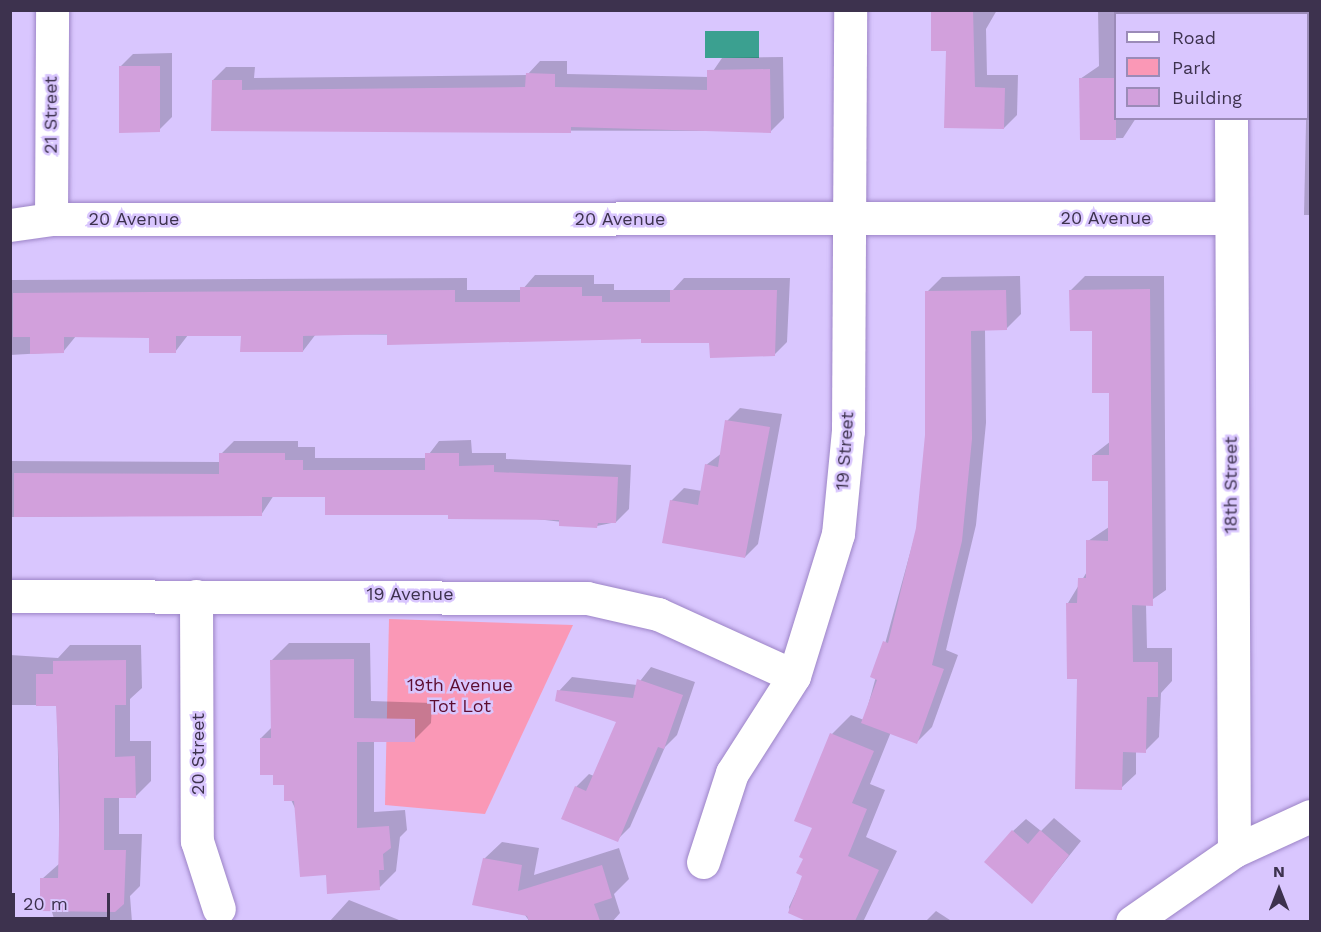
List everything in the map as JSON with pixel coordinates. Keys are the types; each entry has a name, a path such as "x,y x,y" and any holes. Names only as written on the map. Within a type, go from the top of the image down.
{"street":[{"name":"21 Street","path":"51,219 52,10"},
{"name":"19 Street","path":"703,862 732,773 794,676 823,593 845,476 850,219 850,10"},
{"name":"18th Street","path":"1231,120 1234,851"},
{"name":"20 Avenue","path":"10,225 51,219 1230,218"},
{"name":"19 Avenue","path":"10,596 587,598 658,614 794,676"},
{"name":"20 Street","path":"196,596 197,841 219,909"},
{"path":"1132,921 1234,851 1311,816"}],"green space":[{"name":"19th Avenue Tot Lot","path":"389,619 573,625 485,814 385,805"}],"shaded area":[{"path":"705,31 759,31 759,58 705,58"}],"building":[{"path":"931,10 973,10 975,87 1005,88 1004,129 944,128 946,51 931,51"},
{"path":"119,66 160,66 160,132 119,133"},
{"path":"770,69 771,133 571,127 571,133 211,131 212,80 242,80 242,90 525,87 526,73 555,74 555,87 707,90 707,70"},
{"path":"1079,78 1114,78 1116,140 1080,140"},
{"path":"520,287 582,287 582,296 602,296 602,302 670,302 670,290 777,290 775,356 710,358 709,343 641,343 641,339 387,345 387,334 303,336 303,352 240,352 241,336 176,336 176,353 149,353 149,338 64,337 64,353 30,354 30,337 13,337 13,293 455,290 455,302 520,302"},
{"path":"1150,289 1153,606 1132,605 1133,662 1158,662 1158,697 1147,697 1146,753 1123,752 1122,790 1075,789 1077,679 1067,679 1066,603 1077,603 1078,578 1086,578 1086,540 1108,541 1108,481 1092,481 1092,455 1109,455 1109,393 1092,393 1092,331 1070,331 1069,290"},
{"path":"1006,290 1007,330 971,331 972,439 962,541 932,665 944,669 917,744 861,723 877,680 870,677 883,641 888,643 916,528 925,435 925,291"},
{"path":"725,420 770,427 745,558 662,543 670,500 698,505 705,464 718,467"},
{"path":"219,453 285,453 285,460 303,460 303,470 425,470 425,453 459,453 459,466 494,465 494,472 618,477 616,523 598,523 597,528 559,526 559,520 448,519 448,515 325,515 325,497 262,497 262,516 14,517 14,473 219,474"},
{"path":"354,659 354,718 415,719 415,742 357,742 357,828 389,826 391,848 383,854 384,870 379,870 380,890 327,894 326,875 300,877 294,801 284,801 284,785 273,785 273,775 260,775 260,738 271,738 270,660"},
{"path":"126,660 126,705 115,705 115,757 135,756 136,798 104,798 104,850 126,850 124,904 115,912 40,911 40,878 58,878 60,791 56,706 36,706 36,674 53,674 53,661"},
{"path":"637,679 683,695 664,749 658,747 618,842 561,819 575,786 586,791 616,722 555,701 557,690 633,698"},
{"path":"830,733 874,751 852,803 867,809 848,856 879,870 855,921 806,921 788,913 802,876 796,873 803,859 799,857 812,828 794,821"},
{"path":"1012,830 1028,844 1040,830 1069,855 1032,904 984,862"},
{"path":"483,858 522,865 518,891 602,865 612,898 594,904 600,921 529,921 527,916 472,905"}]}
